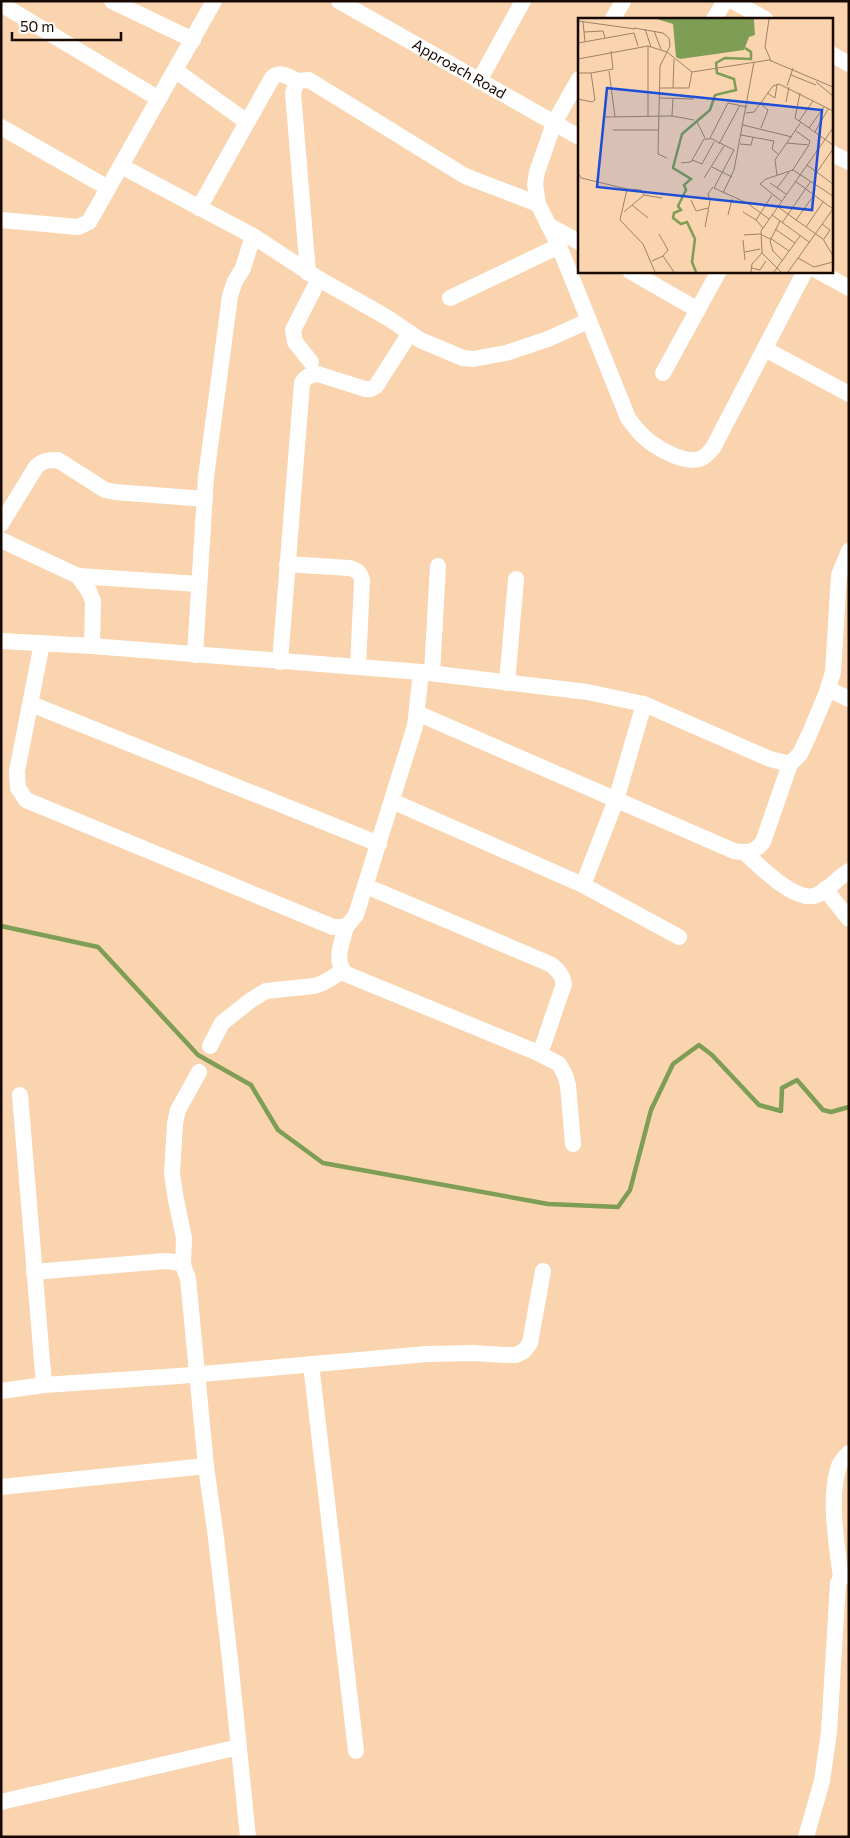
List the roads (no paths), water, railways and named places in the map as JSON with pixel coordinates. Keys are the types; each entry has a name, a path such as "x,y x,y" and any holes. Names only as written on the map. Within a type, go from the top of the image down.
{"street":[{"path":"112,1 193,40"},
{"path":"1,220 84,226 94,215 214,1"},
{"name":"Approach Road","path":"338,1 578,136"},
{"path":"479,81 523,1"},
{"path":"614,18 623,1"},
{"path":"715,18 725,1"},
{"path":"733,1 763,18"},
{"path":"1,4 159,99"},
{"path":"832,55 849,64"},
{"path":"176,71 247,122"},
{"path":"199,208 275,75 282,74 297,81 309,80 465,176 538,204"},
{"path":"297,81 293,93 314,276 293,330 294,342 311,362"},
{"path":"578,81 554,123 537,172 535,184 538,204 559,246 628,418 640,433 654,444 680,459 692,461 704,458 713,448 804,272"},
{"path":"1,126 108,188"},
{"path":"832,154 849,162"},
{"path":"121,166 253,236 314,276 388,318 420,340 463,358 473,359 506,353 548,339 588,321"},
{"path":"548,225 578,241"},
{"path":"195,655 206,477 230,296 253,236"},
{"path":"450,298 559,246"},
{"path":"632,272 698,310"},
{"path":"663,373 718,272"},
{"path":"820,272 849,288"},
{"path":"280,662 302,383 305,377 318,374 365,389 371,389 376,386 410,333"},
{"path":"764,349 849,394"},
{"path":"1,524 36,467 42,462 49,460 58,460 105,490 205,498"},
{"path":"1,540 78,576 199,584"},
{"path":"417,713 734,852 745,853 756,850 763,842 790,764 800,754 828,689 833,672 835,652 839,575 849,551"},
{"path":"287,564 349,568 356,570 360,574 362,580 358,667"},
{"path":"438,566 427,673 415,726 366,886 356,915 346,927 339,964 346,974 540,1054 559,1064 568,1084 573,1144"},
{"path":"78,576 89,591 93,601 92,646"},
{"path":"507,683 516,579"},
{"path":"1,641 92,646 427,673 587,692 644,704 770,759 790,764"},
{"path":"42,643 17,770 18,788 26,800 333,927 346,927"},
{"path":"828,689 849,699"},
{"path":"31,704 379,844"},
{"path":"583,885 616,800 644,704"},
{"path":"392,801 583,885 679,937"},
{"path":"745,853 788,888 798,894 809,896 818,895 849,871"},
{"path":"366,886 550,964 560,971 564,984 540,1054"},
{"path":"825,889 849,919"},
{"path":"210,1046 222,1023 251,1000 266,991 314,986 343,971"},
{"path":"199,1072 178,1110 175,1124 172,1174 184,1238 183,1265 188,1279 206,1466 218,1547 248,1837"},
{"path":"20,1095 44,1385"},
{"path":"34,1272 165,1261 183,1265"},
{"path":"1,1391 44,1385 427,1354 516,1354 524,1351 530,1343 543,1271"},
{"path":"311,1364 356,1751"},
{"path":"806,1837 822,1781 829,1732 836,1628 836,1595 838,1583 845,1576 834,1513 835,1493 840,1464 849,1453"},
{"path":"1,1487 206,1466"},
{"path":"1,1802 239,1747"}],"waterway":[{"path":"1,926 98,947 198,1055 251,1085 278,1130 323,1163 548,1204 618,1207 630,1190 651,1110 673,1064 699,1045 712,1055 759,1105 781,1111 782,1088 797,1080 823,1110 831,1112 849,1107"}]}
